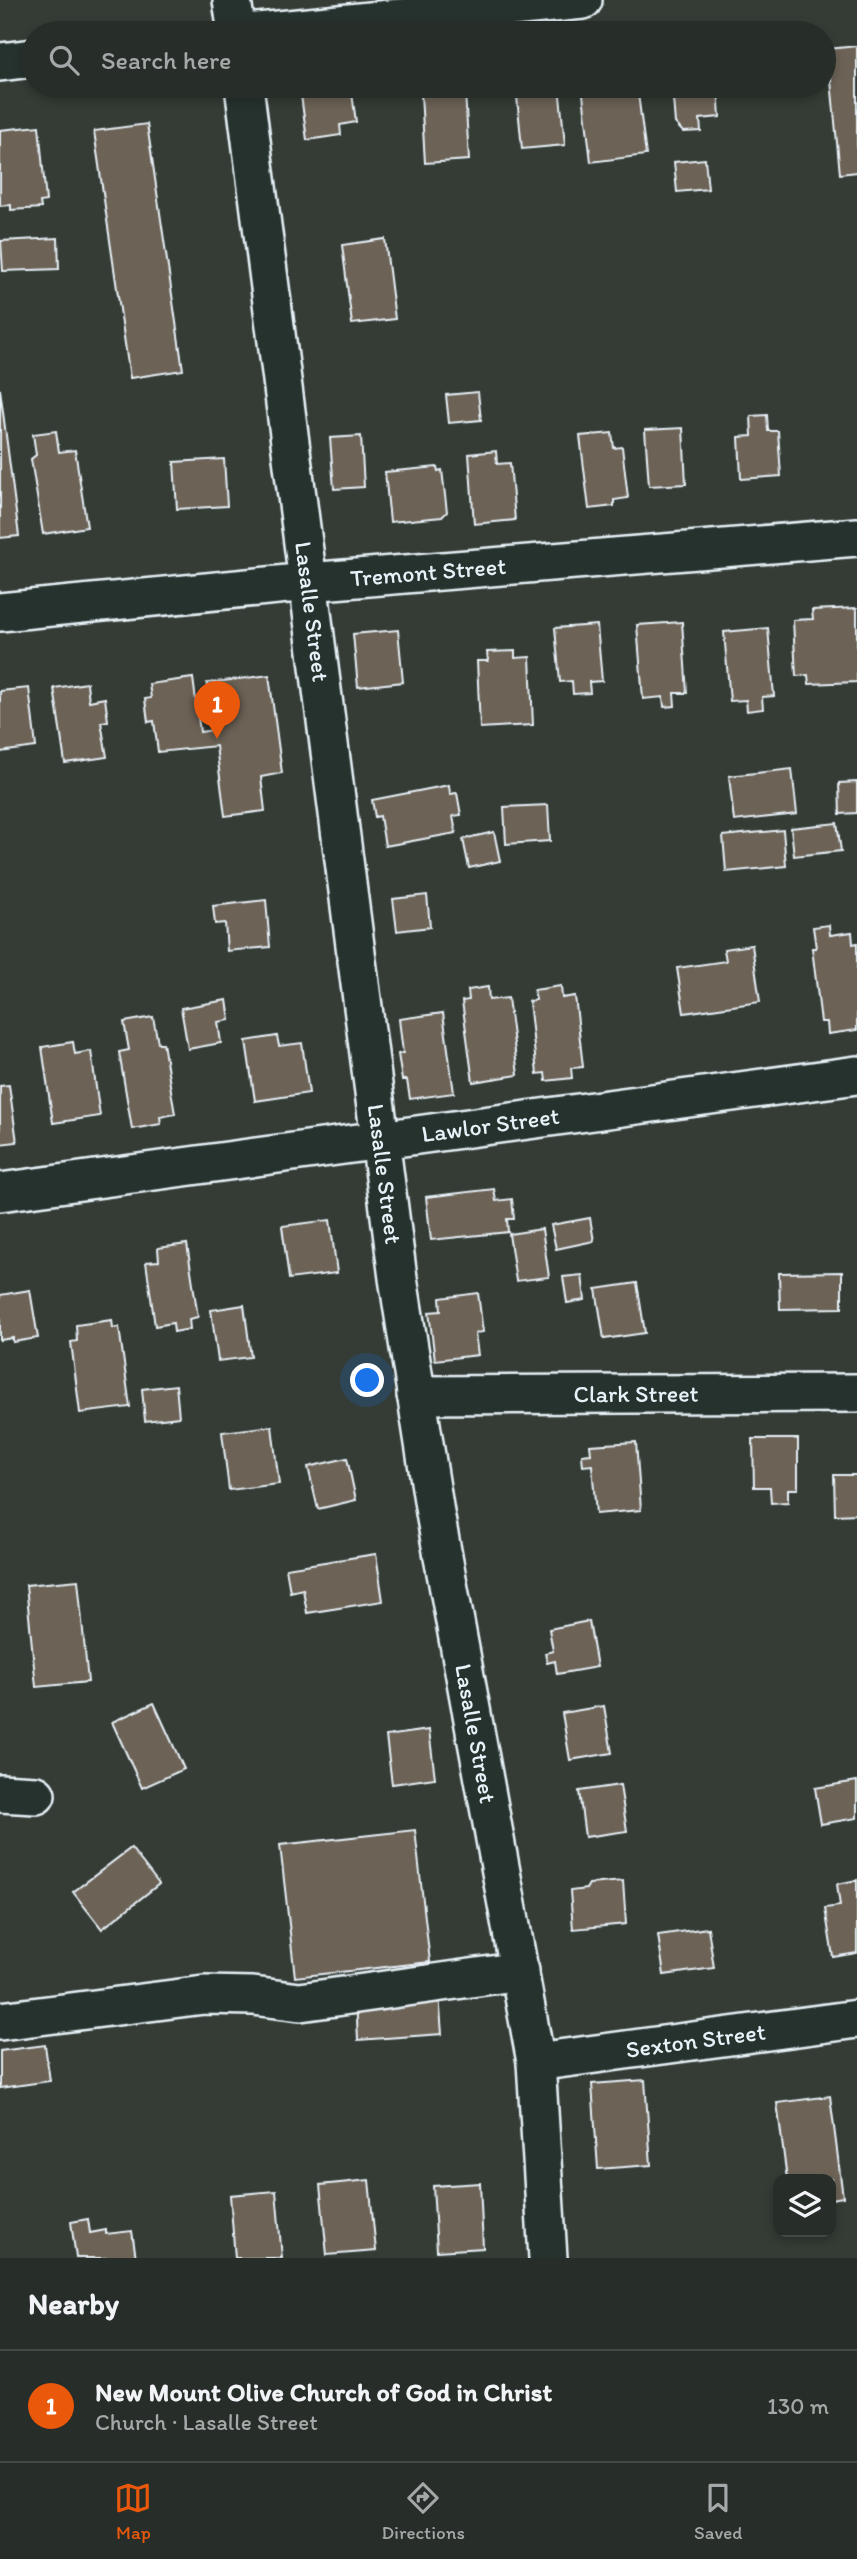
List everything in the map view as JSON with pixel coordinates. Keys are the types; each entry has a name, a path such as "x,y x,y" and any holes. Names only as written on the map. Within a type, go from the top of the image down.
{"street":[{"path":"232,0 235,21"},
{"path":"369,21 583,0"},
{"path":"0,62 21,59"},
{"name":"Lasalle Street","path":"246,98 380,1138 416,1395 536,2062 548,2258"},
{"name":"Tremont Street","path":"0,612 308,582 857,537"},
{"name":"Lawlor Street","path":"0,1192 857,1074"},
{"name":"Clark Street","path":"416,1395 857,1393"},
{"path":"0,1793 36,1795"},
{"path":"0,2021 204,1995 253,1996 300,2002 520,1971"},
{"name":"Sexton Street","path":"536,2062 857,2019"}],"building":[{"path":"857,46 857,172 840,174 833,98 836,98 836,48"},
{"path":"301,98 353,98 356,122 340,125 341,135 307,140"},
{"path":"421,98 465,98 469,160 425,163"},
{"path":"517,98 560,98 565,145 522,149"},
{"path":"583,98 639,98 646,155 591,162"},
{"path":"673,98 719,98 720,117 700,119 701,131 683,132 675,123"},
{"path":"147,124 183,370 130,378 94,131"},
{"path":"39,126 46,201 40,202 41,208 11,210 11,205 0,206 0,130"},
{"path":"705,159 708,189 677,192 674,162"},
{"path":"58,238 59,269 3,271 1,241"},
{"path":"385,239 395,319 352,324 342,245"},
{"path":"0,389 19,536 0,538"},
{"path":"478,392 481,420 449,423 446,395"},
{"path":"767,415 768,431 778,431 781,476 741,479 739,437 752,436 751,416"},
{"path":"683,428 686,484 649,486 645,430"},
{"path":"56,431 59,452 75,450 87,527 43,534 31,459 36,455 33,434"},
{"path":"612,433 614,448 622,447 628,498 614,500 614,506 589,509 580,436"},
{"path":"361,436 364,487 334,489 330,438"},
{"path":"496,451 497,464 510,463 515,520 474,524 469,454"},
{"path":"224,459 227,506 177,509 174,462"},
{"path":"437,467 438,471 442,470 447,512 442,517 390,522 385,472"},
{"path":"857,608 857,682 809,684 808,675 796,676 793,620 813,619 812,610"},
{"path":"682,622 687,693 674,693 675,706 664,707 663,697 643,699 637,625"},
{"path":"597,625 602,681 589,682 590,693 573,694 572,681 560,682 555,628"},
{"path":"768,628 774,696 762,697 763,709 747,711 746,700 730,701 724,632"},
{"path":"398,630 403,682 358,687 353,634"},
{"path":"515,651 515,658 530,657 533,725 480,728 477,661 488,661 487,652"},
{"path":"269,675 282,773 261,777 265,811 225,816 216,746 158,752 154,721 148,722 145,699 151,698 149,684 193,678 200,732 213,730 207,683"},
{"path":"87,683 89,701 105,698 108,721 101,722 107,757 65,763 54,688"},
{"path":"29,688 36,747 0,752 0,691"},
{"path":"792,769 797,814 734,821 729,776"},
{"path":"857,782 857,813 840,814 839,783"},
{"path":"449,785 450,794 457,793 461,815 453,816 456,833 385,846 380,816 375,817 372,800"},
{"path":"548,805 550,841 506,844 504,807"},
{"path":"837,823 841,851 794,856 791,828"},
{"path":"783,830 786,866 726,872 723,836"},
{"path":"494,832 500,861 469,868 463,839"},
{"path":"427,895 430,927 397,931 393,899"},
{"path":"266,900 270,947 227,951 225,923 215,924 213,906"},
{"path":"829,925 830,935 852,932 853,944 857,943 857,1030 828,1034 827,1022 821,1022 812,948 816,948 813,927"},
{"path":"752,945 760,1002 684,1013 677,968 726,961 724,949"},
{"path":"561,986 562,998 575,996 583,1067 571,1068 572,1078 546,1081 545,1073 537,1074 529,1001 536,1000 534,990"},
{"path":"488,987 489,1000 508,998 518,1075 473,1082 462,1001 469,1000 468,990"},
{"path":"227,1000 230,1020 218,1022 221,1043 188,1049 181,1008"},
{"path":"443,1013 454,1093 410,1099 407,1080 402,1080 398,1054 403,1053 399,1019"},
{"path":"153,1017 158,1043 163,1043 175,1114 160,1117 161,1124 132,1129 119,1052 129,1050 124,1022"},
{"path":"277,1036 279,1046 302,1043 309,1093 255,1101 246,1041"},
{"path":"73,1042 75,1054 91,1051 100,1116 53,1123 42,1047"},
{"path":"9,1085 17,1142 0,1144 0,1086"},
{"path":"494,1189 496,1201 512,1199 514,1219 507,1219 508,1232 431,1240 426,1197"},
{"path":"590,1218 594,1241 556,1249 551,1225"},
{"path":"330,1220 337,1273 289,1279 282,1226"},
{"path":"542,1229 549,1277 516,1281 509,1234"},
{"path":"187,1244 198,1317 189,1319 190,1329 174,1332 173,1323 155,1326 146,1262 159,1261 158,1248"},
{"path":"842,1272 842,1308 780,1309 779,1273"},
{"path":"582,1275 585,1300 567,1303 563,1277"},
{"path":"637,1283 645,1333 604,1339 596,1289"},
{"path":"30,1290 38,1338 13,1342 13,1338 0,1340 0,1295"},
{"path":"478,1293 483,1332 475,1333 478,1355 435,1360 429,1312 441,1311 440,1298"},
{"path":"244,1305 251,1357 218,1361 211,1310"},
{"path":"112,1320 113,1328 119,1327 130,1407 80,1413 71,1342 77,1341 76,1325"},
{"path":"176,1385 179,1417 145,1421 142,1389"},
{"path":"272,1426 279,1484 229,1490 222,1432"},
{"path":"753,1439 798,1439 798,1489 788,1489 788,1502 771,1503 770,1487 754,1487"},
{"path":"636,1442 641,1510 596,1514 592,1465 583,1466 582,1455 591,1454 590,1445"},
{"path":"347,1458 356,1500 318,1509 308,1467"},
{"path":"834,1475 857,1475 857,1514 835,1515"},
{"path":"376,1554 383,1601 307,1613 303,1589 290,1592 286,1568"},
{"path":"78,1580 88,1682 36,1687 26,1585"},
{"path":"589,1621 597,1667 557,1674 555,1661 547,1663 545,1653 553,1651 549,1629"},
{"path":"154,1703 184,1769 142,1788 112,1722"},
{"path":"604,1706 612,1753 570,1760 562,1713"},
{"path":"429,1730 435,1778 392,1784 386,1736"},
{"path":"857,1781 857,1818 821,1824 815,1788"},
{"path":"620,1785 627,1831 585,1837 579,1791"},
{"path":"415,1830 430,1962 295,1977 280,1845"},
{"path":"131,1848 159,1884 102,1929 73,1892"},
{"path":"857,1880 857,1953 833,1957 825,1908 840,1906 837,1884"},
{"path":"623,1881 626,1924 573,1929 570,1891 586,1889 589,1884"},
{"path":"708,1928 714,1968 664,1975 658,1935"},
{"path":"439,1994 442,2034 358,2040 356,2000"},
{"path":"45,2045 50,2081 0,2088 0,2051"},
{"path":"645,2080 651,2165 598,2169 592,2084"},
{"path":"830,2096 843,2197 836,2198 836,2174 786,2174 777,2103"},
{"path":"369,2180 376,2251 327,2255 320,2185"},
{"path":"480,2183 483,2248 437,2251 433,2186"},
{"path":"276,2191 282,2258 235,2258 230,2195"},
{"path":"88,2219 90,2233 106,2230 106,2234 132,2231 136,2258 76,2258 71,2222"}],"place":[{"name":"New Mount Olive Church of God in Christ","path":"217,739"}]}
